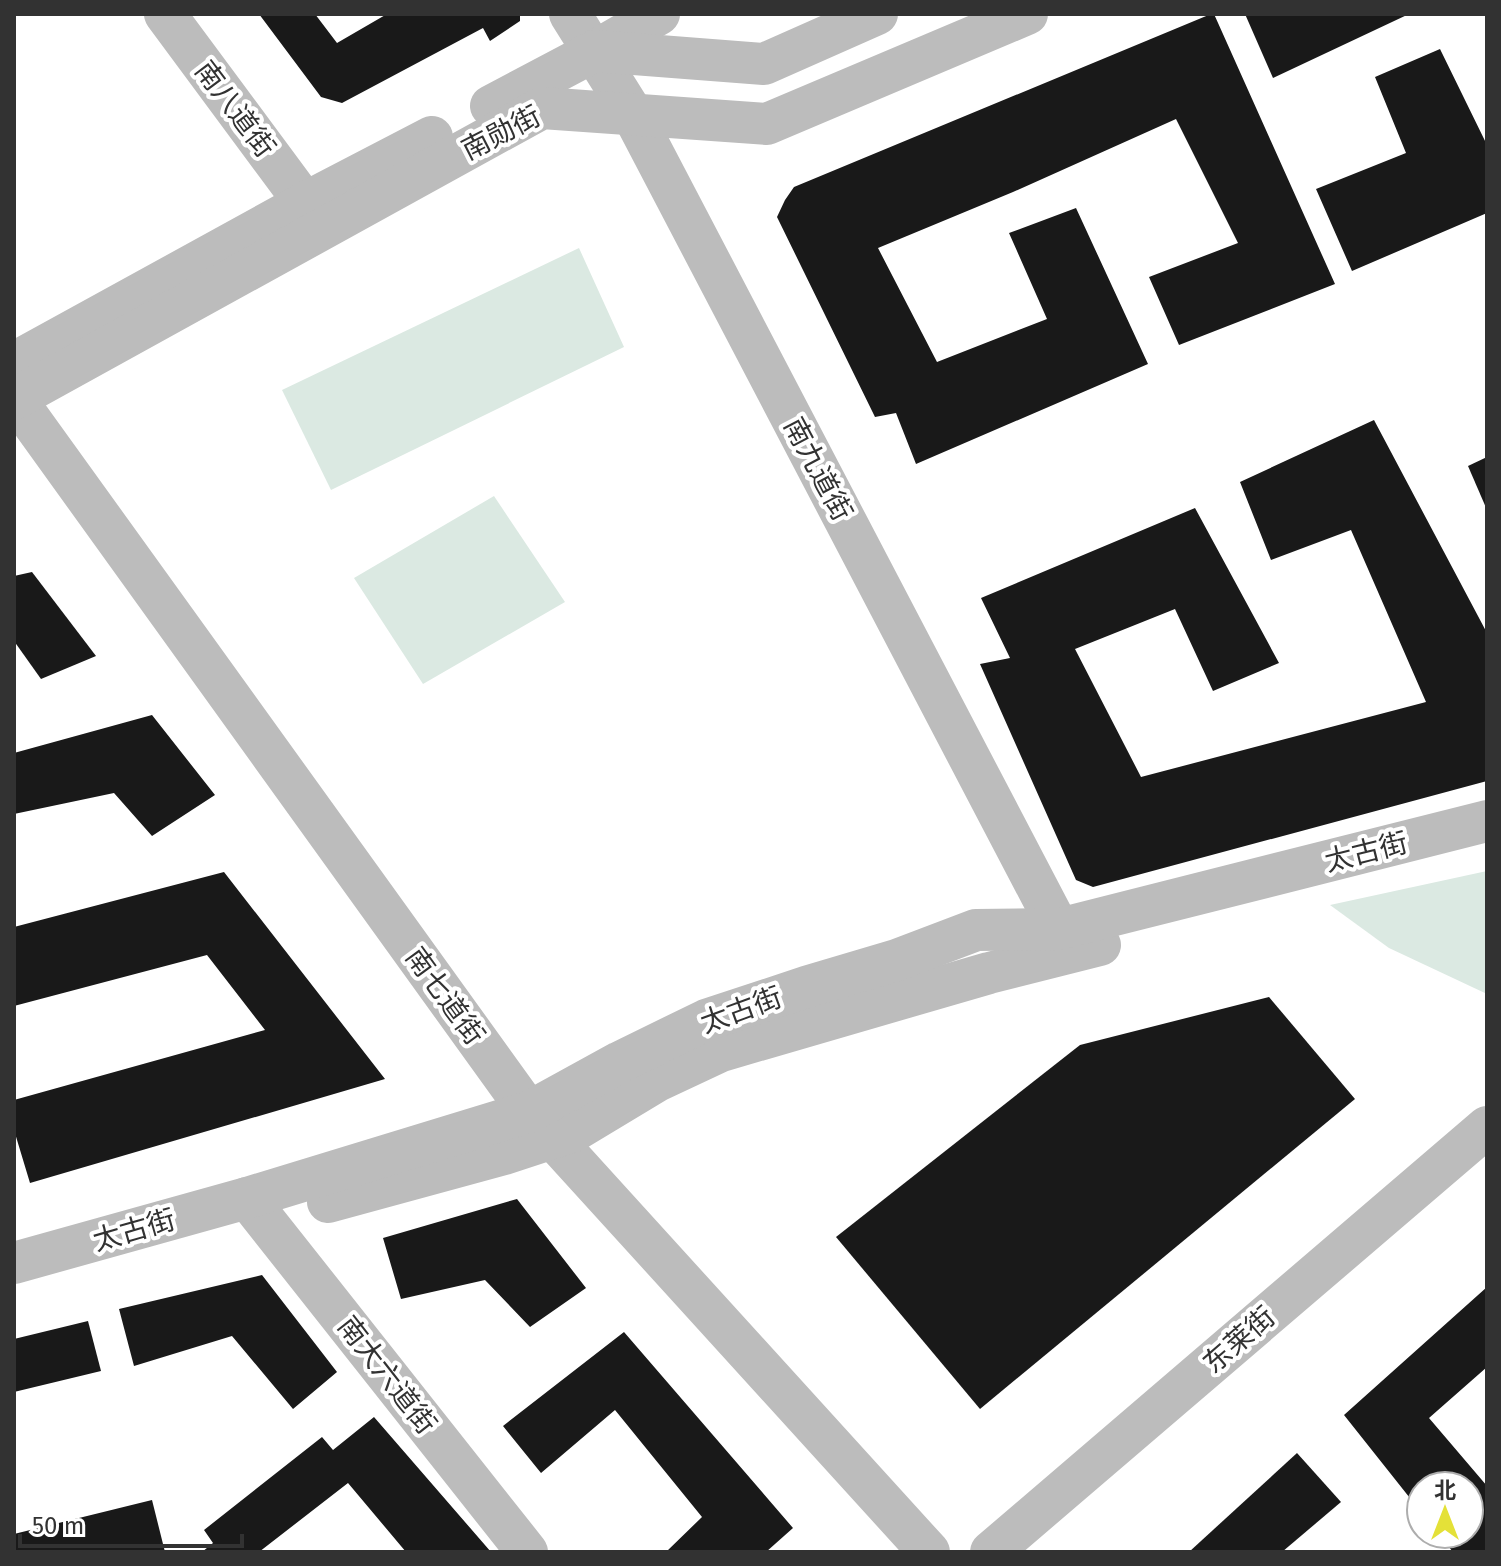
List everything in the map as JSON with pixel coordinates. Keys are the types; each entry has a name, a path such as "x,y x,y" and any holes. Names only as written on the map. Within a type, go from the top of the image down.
{"main road":[{"name":"南八道街","path":"165,14 305,203"},
{"name":"南九道街","path":"570,14 632,113 1059,929"},
{"name":"南勋街","path":"14,390 305,203 595,51 659,14"},
{"path":"595,51 764,64 877,14"},
{"name":"南勋街","path":"14,390 542,108 767,124 1027,14"},
{"name":"南七道街","path":"14,390 541,1125 929,1552"},
{"name":"太古街","path":"14,1288 255,1209 541,1125 620,1062 706,1020 897,960 976,930 1059,929 1487,821"},
{"name":"太古街","path":"541,1125 574,1131 657,1081 721,1051 989,973 1487,850"},
{"name":"东莱街","path":"991,1552 1487,1127"},
{"name":"太古街","path":"14,1263 255,1209"},
{"name":"南大六道街","path":"255,1209 527,1552"}],"shaded area":[{"path":"579,248 624,347 331,490 282,390"},
{"path":"494,496 565,602 423,684 354,578"},
{"path":"1487,871 1487,994 1389,948 1330,905"}],"building":[{"path":"259,14 315,14 337,43 387,14 520,14 520,21 490,41 483,28 342,103 321,97"},
{"path":"1214,14 1335,284 1179,345 1149,277 1238,243 1176,119 878,248 937,362 1047,319 1009,233 1076,208 1148,364 916,464 896,413 875,417 777,217 785,200 794,187"},
{"path":"1245,14 1409,14 1273,78"},
{"path":"1440,49 1487,145 1487,213 1352,271 1316,189 1406,153 1375,77"},
{"path":"1374,420 1487,633 1487,781 1093,887 1076,880 980,664 1010,658 981,598 1195,508 1279,663 1213,691 1175,609 1075,649 1141,777 1426,702 1351,530 1271,560 1240,482"},
{"path":"1487,457 1487,510 1468,466"},
{"path":"32,572 96,656 41,679 14,641 14,576"},
{"path":"152,715 215,795 152,836 114,793 14,814 14,753"},
{"path":"224,872 385,1079 30,1183 14,1130 14,1100 265,1030 207,955 14,1006 14,927"},
{"path":"1269,997 1355,1099 980,1409 836,1237 1080,1045"},
{"path":"517,1199 586,1288 530,1327 485,1280 401,1299 383,1238"},
{"path":"262,1275 337,1372 293,1409 232,1336 134,1366 119,1309"},
{"path":"1487,1287 1487,1367 1429,1418 1473,1470 1405,1470 1405,1492 1344,1415"},
{"path":"88,1321 101,1371 14,1392 14,1339"},
{"path":"624,1332 793,1528 766,1552 666,1552 702,1517 615,1410 541,1473 503,1426"},
{"path":"374,1417 491,1552 406,1552 348,1483 259,1552 202,1552 213,1543 204,1530 322,1437 333,1450"},
{"path":"1297,1453 1341,1502 1282,1552 1189,1552"},
{"path":"1485,1484 1487,1552 1451,1550 1485,1550"},
{"path":"152,1500 165,1552 14,1552 14,1534"}]}
